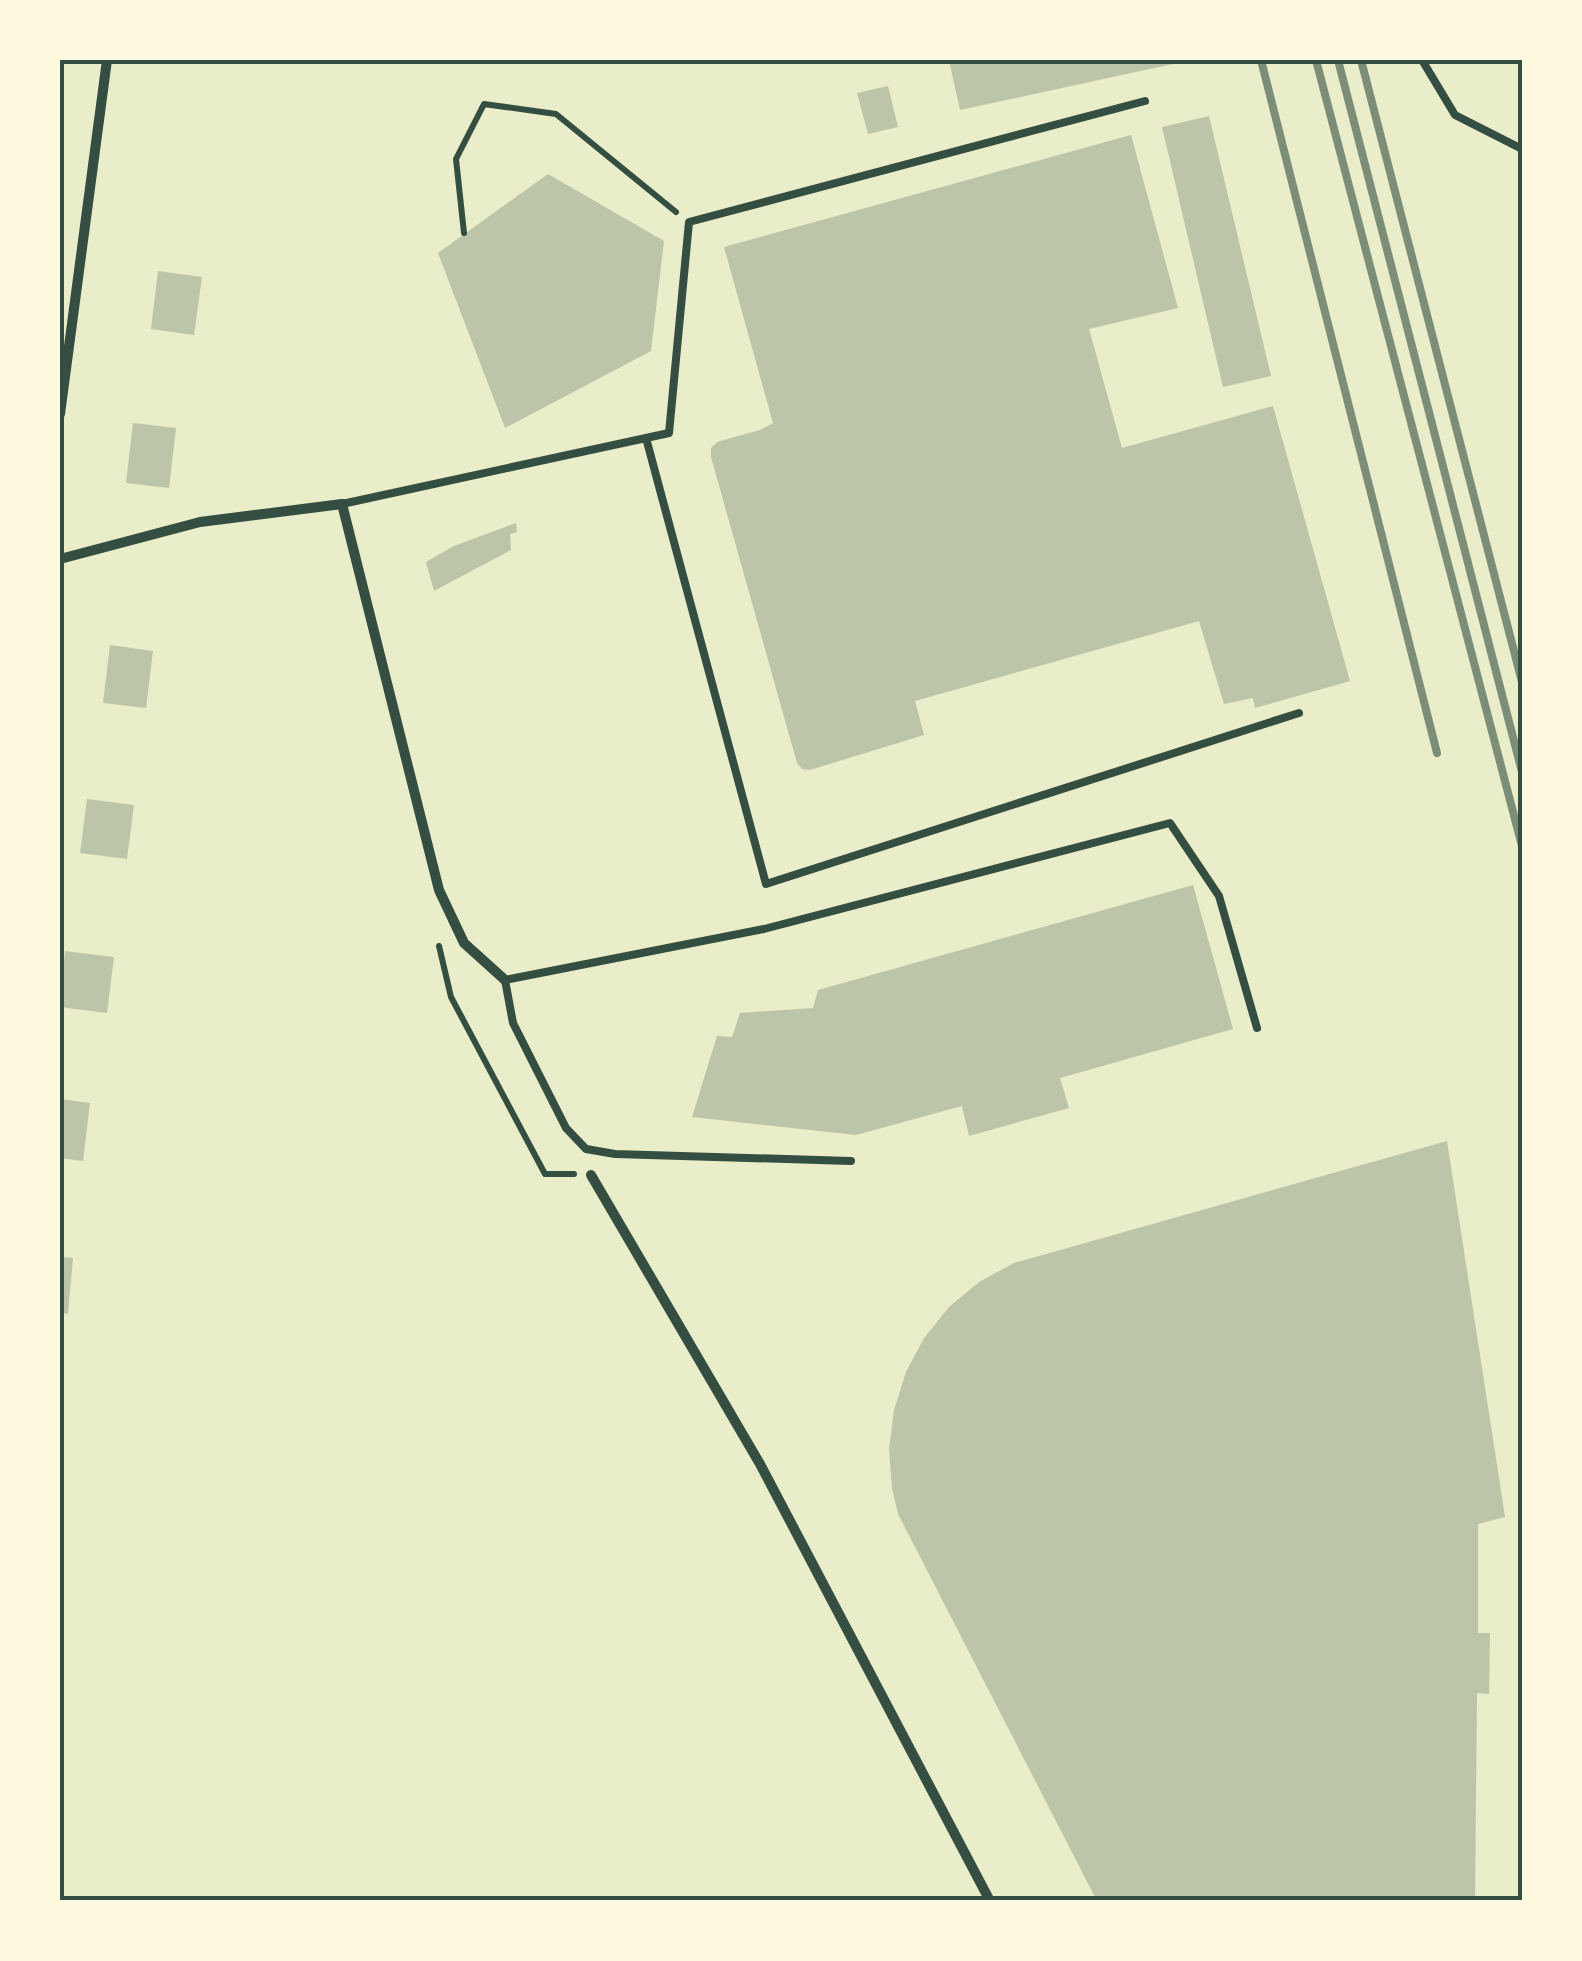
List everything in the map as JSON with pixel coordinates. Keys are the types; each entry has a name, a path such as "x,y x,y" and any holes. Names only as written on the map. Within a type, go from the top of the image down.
{"street":[{"path":"60,414 64,352 107,60"},
{"path":"60,559 200,522 342,504 439,890 464,943 505,980"},
{"path":"591,1174 760,1464 990,1901"}],"lane":[{"path":"1422,60 1454,115 1522,150"},
{"path":"342,504 669,433 689,222 1145,101"},
{"path":"646,438 766,884 1300,713"},
{"path":"852,1162 615,1154 586,1149 566,1128 513,1023 505,980 764,929 1170,823 1219,896 1258,1028"}],"path":[{"path":"464,233 456,158 484,104 556,114 689,222"},
{"path":"438,943 451,997 545,1174 591,1174"}],"building":[{"path":"949,60 1182,60 1182,62 960,110"},
{"path":"888,86 898,127 868,134 857,93"},
{"path":"1209,116 1271,376 1223,387 1162,127"},
{"path":"1131,135 1178,308 1089,329 1122,448 1273,406 1350,681 1255,708 1253,698 1224,704 1199,621 915,701 924,735 810,770 802,769 797,763 711,457 711,448 717,442 773,423 724,247"},
{"path":"548,174 664,241 651,351 505,428 438,253"},
{"path":"158,271 202,277 194,335 151,329"},
{"path":"133,423 176,428 169,488 126,483"},
{"path":"516,523 517,532 510,534 511,550 434,591 426,562 454,546"},
{"path":"110,645 153,651 146,708 103,703"},
{"path":"87,799 134,805 127,859 80,853"},
{"path":"1193,885 1233,1029 1060,1078 1069,1108 969,1136 962,1106 856,1135 692,1117 717,1036 732,1037 740,1013 813,1008 818,990"},
{"path":"65,951 114,957 107,1013 60,1007"},
{"path":"60,1099 90,1103 83,1161 60,1158"},
{"path":"1447,1141 1505,1517 1478,1524 1478,1633 1490,1633 1489,1694 1477,1693 1475,1901 1097,1901 898,1514 889,1449 894,1410 906,1372 924,1338 949,1307 979,1282 1014,1263"},
{"path":"60,1257 73,1258 68,1314 60,1313"}],"railway":[{"path":"1261,60 1437,753"},
{"path":"1316,60 1522,846"},
{"path":"1338,60 1522,772"},
{"path":"1361,60 1522,682"}]}
